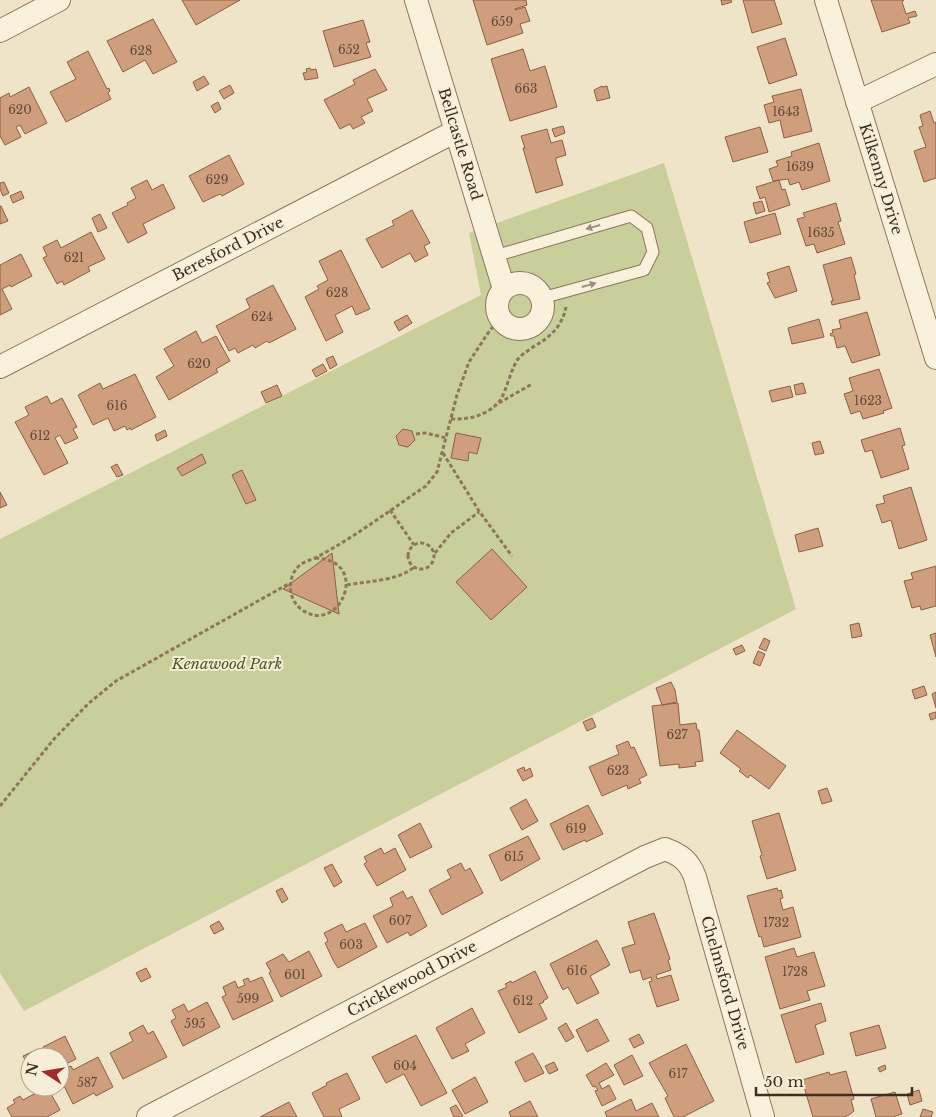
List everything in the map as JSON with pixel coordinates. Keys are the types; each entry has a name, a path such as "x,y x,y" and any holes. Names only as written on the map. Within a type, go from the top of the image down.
{"street":[{"path":"0,31 59,0"},
{"name":"Bellcastle Road","path":"416,0 504,289"},
{"name":"Kilkenny Drive","path":"826,0 936,358"},
{"path":"858,102 936,64"},
{"name":"Beresford Drive","path":"0,367 456,132"},
{"path":"518,283 526,284 538,291 542,298 542,313 539,320 527,328 512,328 500,318 497,307 498,300 504,289 518,283"},
{"name":"Cricklewood Drive","path":"148,1117 645,857 665,849 678,854"},
{"name":"Chelmsford Drive","path":"678,854 691,867 695,877 763,1117"}],"lane":[{"path":"495,256 631,216 647,228 653,252 644,270 542,298"}],"path":[{"path":"499,403 513,367 520,357 557,330 564,318 567,306 566,292"},
{"path":"315,558 324,558 333,562 345,576 347,585 346,594 342,602 327,614 308,613 294,602 290,584 293,574 306,561 335,547 426,486 437,472 457,395 469,362 500,318"},
{"path":"451,419 471,419 532,384"},
{"path":"416,434 426,433 446,438"},
{"path":"442,452 479,511 512,556"},
{"path":"390,510 414,545"},
{"path":"434,554 430,546 422,543 414,545 408,556 414,567 422,570 426,568 433,563 434,554 451,532 479,511"},
{"path":"347,585 390,578 407,573 414,567"},
{"path":"0,806 54,739 88,703 116,681 216,623 290,584"}],"green space":[{"name":"Kenawood Park","path":"664,163 796,609 24,1011 0,973 0,539 481,295 469,233"}],"building":[{"path":"182,0 240,0 196,25"},
{"path":"473,0 526,0 527,5 515,10 525,7 530,21 520,24 523,33 487,45"},
{"path":"721,0 731,0 732,2 722,5"},
{"path":"743,0 774,0 782,24 752,33"},
{"path":"871,0 904,0 902,2 906,14 915,11 917,16 908,18 910,23 882,32"},
{"path":"153,19 177,62 153,74 145,60 123,72 107,41"},
{"path":"363,20 370,42 366,43 371,57 334,67 323,31"},
{"path":"785,38 797,75 769,84 757,47"},
{"path":"523,49 530,71 545,66 557,107 510,121 491,59"},
{"path":"88,51 107,89 109,88 110,91 108,93 111,99 66,122 50,92 76,79 67,62"},
{"path":"310,68 311,70 316,69 318,78 305,80 303,73 307,72 306,69"},
{"path":"375,69 387,90 367,99 373,111 361,117 365,123 353,129 350,124 340,129 324,100 355,84 353,80"},
{"path":"204,76 209,84 197,91 193,82"},
{"path":"230,85 234,93 224,99 219,91"},
{"path":"607,86 610,98 597,101 594,90"},
{"path":"29,87 47,123 25,134 20,125 16,127 21,137 5,145 0,136 0,98 9,93 10,97"},
{"path":"801,89 812,131 784,138 780,120 769,123 764,105 774,102 772,96"},
{"path":"218,102 221,109 215,113 211,106"},
{"path":"930,111 934,123 936,122 936,178 924,182 914,151 926,147 919,127 923,126 920,115"},
{"path":"563,126 565,133 555,137 552,129"},
{"path":"760,127 768,152 733,162 725,137"},
{"path":"547,129 551,143 562,140 566,155 556,158 556,161 563,185 536,193 521,136"},
{"path":"819,143 830,181 802,190 799,182 790,185 788,179 773,181 769,169 778,166 776,161 792,156 791,152"},
{"path":"229,155 244,184 222,196 220,194 203,202 189,176"},
{"path":"147,180 152,190 163,184 175,208 143,224 147,233 128,243 112,213 128,205 127,203 136,198 131,188"},
{"path":"779,180 782,190 785,189 790,205 769,212 765,197 760,199 756,187"},
{"path":"4,182 9,193 3,196 0,183"},
{"path":"21,191 24,198 13,203 10,196"},
{"path":"762,201 765,211 756,214 753,203"},
{"path":"836,203 841,221 838,222 845,244 817,253 814,244 806,246 797,219 805,217 803,213"},
{"path":"0,206 8,221 0,224"},
{"path":"412,210 430,243 424,246 428,255 415,262 410,253 382,268 366,239 394,225 392,221"},
{"path":"775,213 781,234 750,243 744,222"},
{"path":"100,214 107,228 98,232 92,218"},
{"path":"91,232 105,259 88,267 90,271 64,285 62,281 57,284 43,258 47,256 43,247 57,240 61,248"},
{"path":"341,250 370,309 356,315 352,306 335,315 343,332 326,341 305,297 319,289 317,286 328,280 319,261"},
{"path":"21,254 32,276 11,287 10,285 2,289 12,309 0,315 0,265"},
{"path":"851,257 860,299 832,305 831,301 833,301 823,265"},
{"path":"789,266 797,291 775,298 767,283 770,282 767,273"},
{"path":"273,285 296,329 255,348 253,345 238,353 235,348 229,351 216,326 250,308 246,299"},
{"path":"867,312 880,355 852,363 845,346 837,348 834,336 830,334 833,333 832,330 841,328 839,320"},
{"path":"407,315 412,323 399,331 394,322"},
{"path":"819,319 824,337 792,344 788,328"},
{"path":"196,331 202,343 216,336 230,361 216,369 218,372 169,400 156,377 174,366 164,349"},
{"path":"333,356 337,365 330,369 326,359"},
{"path":"323,364 327,371 316,377 312,370"},
{"path":"879,369 892,408 883,411 884,413 863,419 860,411 851,414 844,394 853,391 849,378"},
{"path":"135,374 156,417 131,430 130,428 127,430 125,426 114,431 108,418 93,425 78,395 100,383 103,389"},
{"path":"803,383 806,393 796,395 794,385"},
{"path":"277,385 282,396 266,403 261,392"},
{"path":"790,386 793,397 772,402 769,391"},
{"path":"47,396 51,404 62,398 77,427 73,429 78,438 65,444 60,435 55,438 68,463 44,475 15,422 29,415 25,407"},
{"path":"900,428 905,445 902,446 909,469 881,478 872,450 865,452 861,440"},
{"path":"403,429 412,431 415,440 408,447 399,445 396,436"},
{"path":"165,430 167,436 157,441 155,435"},
{"path":"456,433 481,438 477,454 469,452 468,461 451,458"},
{"path":"820,441 824,453 815,455 812,443"},
{"path":"202,454 206,463 182,476 177,468"},
{"path":"117,464 123,475 117,477 111,467"},
{"path":"242,470 256,500 246,504 232,475"},
{"path":"911,487 927,540 899,549 891,520 882,523 876,505 885,503 883,496"},
{"path":"0,492 7,505 0,508"},
{"path":"818,528 823,546 799,552 795,535"},
{"path":"492,549 527,587 491,620 456,582"},
{"path":"332,553 339,614 283,589"},
{"path":"936,566 936,606 921,610 920,606 912,608 904,581 913,579 911,573"},
{"path":"859,623 862,636 852,638 850,625"},
{"path":"936,633 936,657 930,635"},
{"path":"764,638 770,641 766,651 759,648"},
{"path":"742,645 745,651 736,655 733,649"},
{"path":"758,651 765,654 760,666 753,663"},
{"path":"671,682 675,690 677,702 662,705 656,688"},
{"path":"924,686 927,695 915,699 912,690"},
{"path":"936,692 936,708 932,694"},
{"path":"678,703 680,725 696,723 697,730 699,730 703,761 695,762 696,766 679,768 679,764 660,766 652,706"},
{"path":"936,712 936,718 931,720 929,714"},
{"path":"592,718 596,727 587,731 583,722"},
{"path":"737,730 786,766 769,789 750,775 748,778 739,771 741,769 720,753"},
{"path":"628,741 631,748 634,747 647,775 639,779 641,783 628,789 627,785 602,796 589,767 619,754 616,746"},
{"path":"524,767 525,771 530,768 533,776 523,781 517,770"},
{"path":"827,788 832,801 822,804 818,791"},
{"path":"526,799 538,821 522,830 510,808"},
{"path":"588,805 603,834 563,850 550,824"},
{"path":"779,813 796,870 767,879 752,821"},
{"path":"420,823 432,847 410,858 398,835"},
{"path":"528,836 540,859 501,881 489,855"},
{"path":"381,848 384,854 395,848 406,870 377,886 364,864 367,862 364,857"},
{"path":"461,863 465,871 470,868 483,893 442,915 429,890 451,878 447,870"},
{"path":"332,864 342,882 334,887 324,868"},
{"path":"282,888 288,899 282,903 276,891"},
{"path":"777,888 778,891 781,890 783,898 780,899 783,910 793,907 801,937 764,947 761,936 759,937 747,896"},
{"path":"403,891 407,899 412,896 427,926 410,936 408,932 387,943 373,916 393,906 390,898"},
{"path":"654,913 670,959 668,960 671,970 656,975 657,979 671,975 679,1000 657,1007 649,982 652,981 651,977 643,980 640,970 630,973 622,948 635,944 628,922"},
{"path":"219,921 224,929 214,934 210,926"},
{"path":"365,923 377,947 338,968 325,943 328,941 324,933 342,924 346,932"},
{"path":"597,940 610,965 590,976 599,993 577,1004 568,987 563,990 550,964"},
{"path":"794,948 797,957 814,952 825,986 807,991 810,1000 780,1009 765,957"},
{"path":"309,951 322,976 281,997 266,963 283,954 289,962"},
{"path":"146,968 151,977 141,982 136,973"},
{"path":"535,971 548,998 544,1002 539,1003 547,1019 519,1033 498,991 507,987 505,984 511,981 512,983"},
{"path":"262,977 273,1001 233,1020 222,997 226,995 223,987 235,981 238,988 245,985 243,980 248,978 250,982"},
{"path":"207,1002 220,1027 183,1046 171,1021 176,1018 172,1010 184,1004 188,1012"},
{"path":"821,1003 826,1021 815,1025 824,1054 796,1063 781,1015"},
{"path":"472,1008 485,1033 465,1044 469,1051 452,1059 436,1028"},
{"path":"597,1019 609,1041 587,1052 576,1030"},
{"path":"566,1023 574,1037 566,1042 558,1028"},
{"path":"143,1025 148,1034 153,1031 167,1057 123,1079 110,1053 133,1041 129,1033"},
{"path":"879,1025 886,1048 856,1056 850,1033"},
{"path":"639,1034 644,1043 634,1048 629,1039"},
{"path":"416,1035 447,1093 421,1106 404,1074 386,1083 372,1057"},
{"path":"65,1036 76,1059 70,1062 70,1047 43,1047"},
{"path":"686,1044 714,1101 683,1117 674,1117 665,1098 668,1096 649,1063"},
{"path":"533,1053 544,1073 525,1082 515,1062"},
{"path":"632,1055 643,1076 624,1085 614,1065"},
{"path":"98,1057 113,1087 96,1096 94,1093 73,1104 70,1097 70,1066 73,1070"},
{"path":"554,1062 558,1070 549,1074 545,1066"},
{"path":"606,1063 614,1075 599,1083 602,1089 609,1085 616,1099 602,1106 595,1091 598,1090 595,1086 593,1087 586,1075"},
{"path":"885,1065 886,1069 880,1072 878,1068"},
{"path":"846,1071 854,1099 851,1100 854,1111 844,1117 813,1117 802,1080 829,1072 830,1075"},
{"path":"347,1073 360,1099 339,1109 342,1117 324,1117 312,1093 327,1085 326,1083"},
{"path":"475,1077 488,1102 465,1114 452,1090"},
{"path":"919,1090 922,1101 910,1105 907,1094"},
{"path":"895,1092 902,1114 893,1117 876,1117 871,1099"},
{"path":"20,1096 23,1100 29,1097 53,1097 60,1110 47,1117 12,1117 7,1108 15,1103 13,1100"},
{"path":"631,1099 636,1111 652,1103 659,1117 607,1117 605,1112"},
{"path":"530,1101 538,1117 511,1117 509,1112"},
{"path":"289,1102 297,1117 260,1117"},
{"path":"456,1105 463,1116 454,1117 450,1108"},
{"path":"923,1109 933,1112 931,1117 920,1117"}]}
